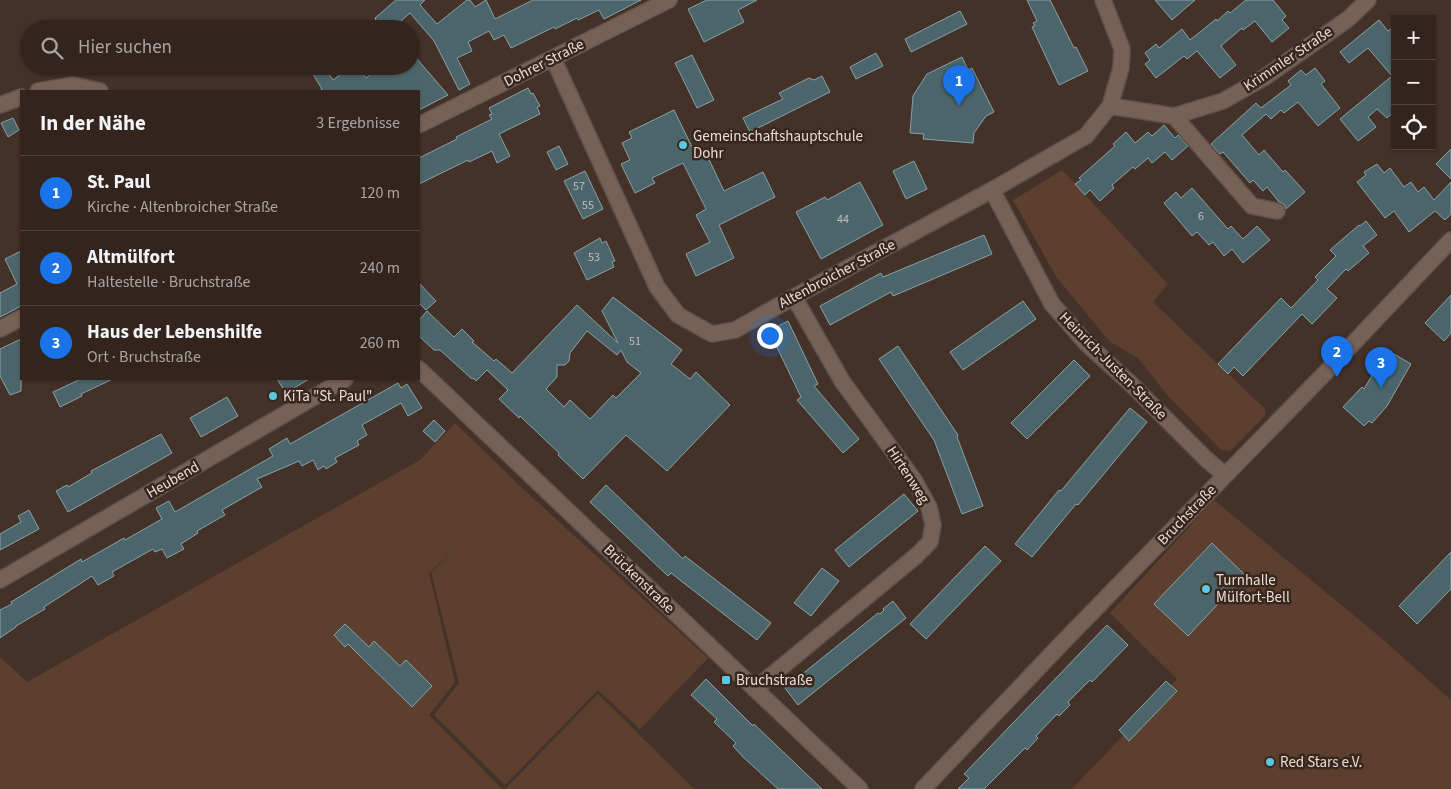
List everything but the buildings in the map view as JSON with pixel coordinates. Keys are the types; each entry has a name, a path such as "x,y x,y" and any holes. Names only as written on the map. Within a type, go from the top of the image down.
{"street":[{"name":"Dohrer Straße","path":"420,124 669,0"},
{"name":"Altenbroicher Straße","path":"553,58 657,286 678,315 712,334 735,330 794,296 992,190 1086,136 1110,106 1122,68 1122,49 1103,0"},
{"name":"Krimmler Straße","path":"1110,106 1174,116 1223,101 1265,77 1348,18 1368,0"},
{"path":"44,90 73,85 96,90"},
{"path":"0,105 20,97"},
{"path":"1174,116 1252,206 1277,211"},
{"name":"Heinrich-Justen-Straße","path":"992,190 1052,304 1086,343 1225,475"},
{"name":"Bruchstraße","path":"923,789 1451,240"},
{"name":"Hirtenweg","path":"755,689 916,556 930,542 933,525 930,507 914,480 842,381 794,296"},
{"path":"0,329 20,319"},
{"name":"Brückenstraße","path":"420,370 860,789"},
{"name":"Heubend","path":"0,580 343,380"}],"shaded area":[{"path":"1062,170 1168,284 1153,302 1265,409 1265,416 1230,451 1221,450 1168,396 1138,358 1110,342 1057,278 1013,200"},
{"path":"455,423 522,488 708,658 640,729 598,690 505,785 434,715 459,683 431,572 477,529 429,573 455,682 429,715 502,789 0,789 0,657 27,682 420,460"},
{"path":"1214,500 1373,631 1451,700 1451,789 1072,789 1177,679 1110,613"},
{"path":"598,694 694,789 505,789"}],"place":[{"name":"St. Paul","path":"959,106"},
{"name":"Gemeinschaftshauptschule Dohr","path":"683,145"},
{"name":"Altmülfort","path":"1337,377"},
{"name":"Haus der Lebenshilfe","path":"1381,388"},
{"name":"KiTa \"St. Paul\"","path":"273,396"},
{"name":"Turnhalle Mülfort-Bell","path":"1206,589"},
{"name":"Bruchstraße","path":"726,680"},
{"name":"Red Stars e.V.","path":"1270,762"}]}
